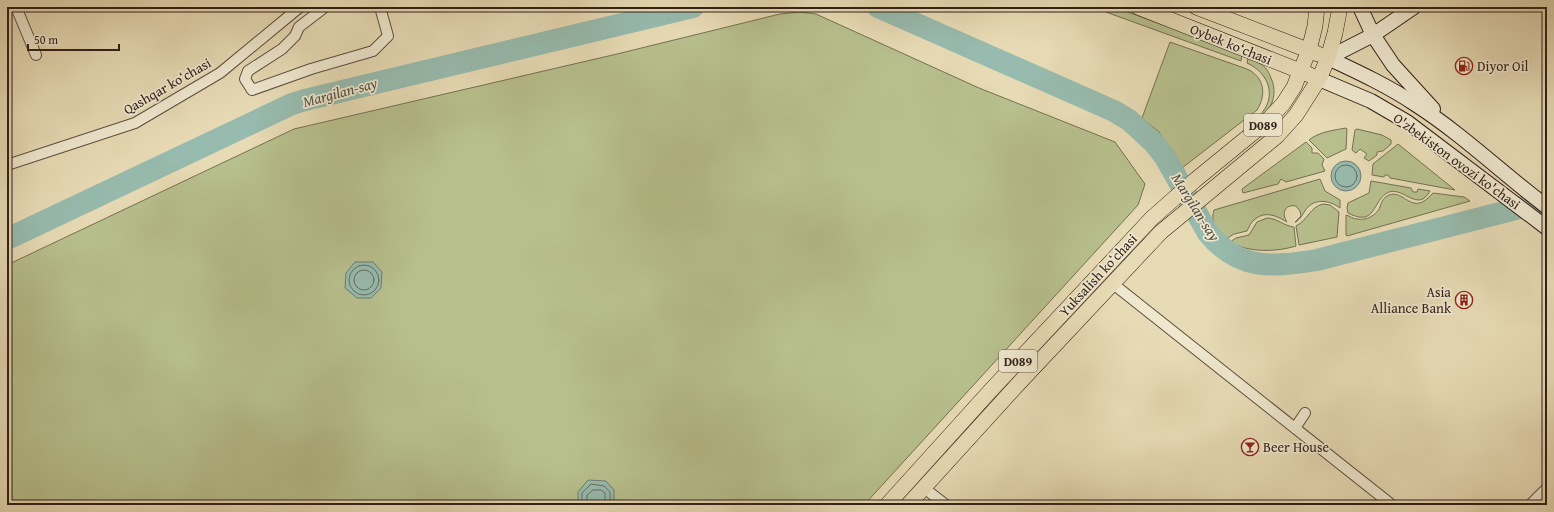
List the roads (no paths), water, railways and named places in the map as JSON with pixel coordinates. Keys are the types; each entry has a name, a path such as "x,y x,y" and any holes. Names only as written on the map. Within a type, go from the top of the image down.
{"main road":[{"name":"Oybek ko‘chasi","path":"1138,7 1319,79"},
{"name":"Oybek ko‘chasi","path":"1196,7 1328,58"},
{"name":"Yuksalish koʻchasi","path":"887,505 991,390 1152,218 1194,181 1266,123 1287,99 1301,72 1309,50 1315,26 1317,7"},
{"name":"Yuksalish koʻchasi","path":"908,505 1020,382 1161,232 1277,136 1296,115 1319,79 1328,58 1340,7"},
{"path":"1360,7 1373,35 1393,65 1449,128"},
{"path":"1328,58 1373,35 1414,7"},
{"name":"O'zbekiston ovozi ko'chasi","path":"1328,58 1380,83 1414,103 1449,128 1531,196 1547,207"},
{"name":"O'zbekiston ovozi ko'chasi","path":"1319,79 1371,101 1407,122 1545,227"}],"street":[{"path":"16,7 36,55"},
{"name":"Qashqar koʻchasi","path":"7,164 135,123 220,73 300,7"},
{"path":"325,7 299,27 295,36 282,49 248,71 245,79 252,90 311,69 373,51 388,36 380,7"},
{"path":"288,17 299,27"},
{"path":"1112,283 1392,505"},
{"path":"1295,428 1306,413"},
{"path":"924,488 946,505"},
{"path":"1530,505 1547,488"}],"water":[{"path":"1346,161 1357,165 1361,176 1357,187 1346,191 1335,187 1331,176 1335,165"},
{"path":"355,262 373,262 382,272 381,288 371,298 357,298 345,288 346,273"},
{"path":"588,480 606,481 614,490 614,505 578,505 578,492"}],"waterway":[{"name":"Margilan-say","path":"7,239 292,104 693,7"},
{"name":"Margilan-say","path":"878,7 1114,111 1129,120 1154,143 1165,157 1208,233 1232,254 1245,260 1271,265 1317,260 1547,201"}],"place":[{"name":"Diyor Oil","path":"1464,66"},
{"name":"Asia Alliance Bank","path":"1464,300"},
{"name":"Beer House","path":"1250,447"}]}
